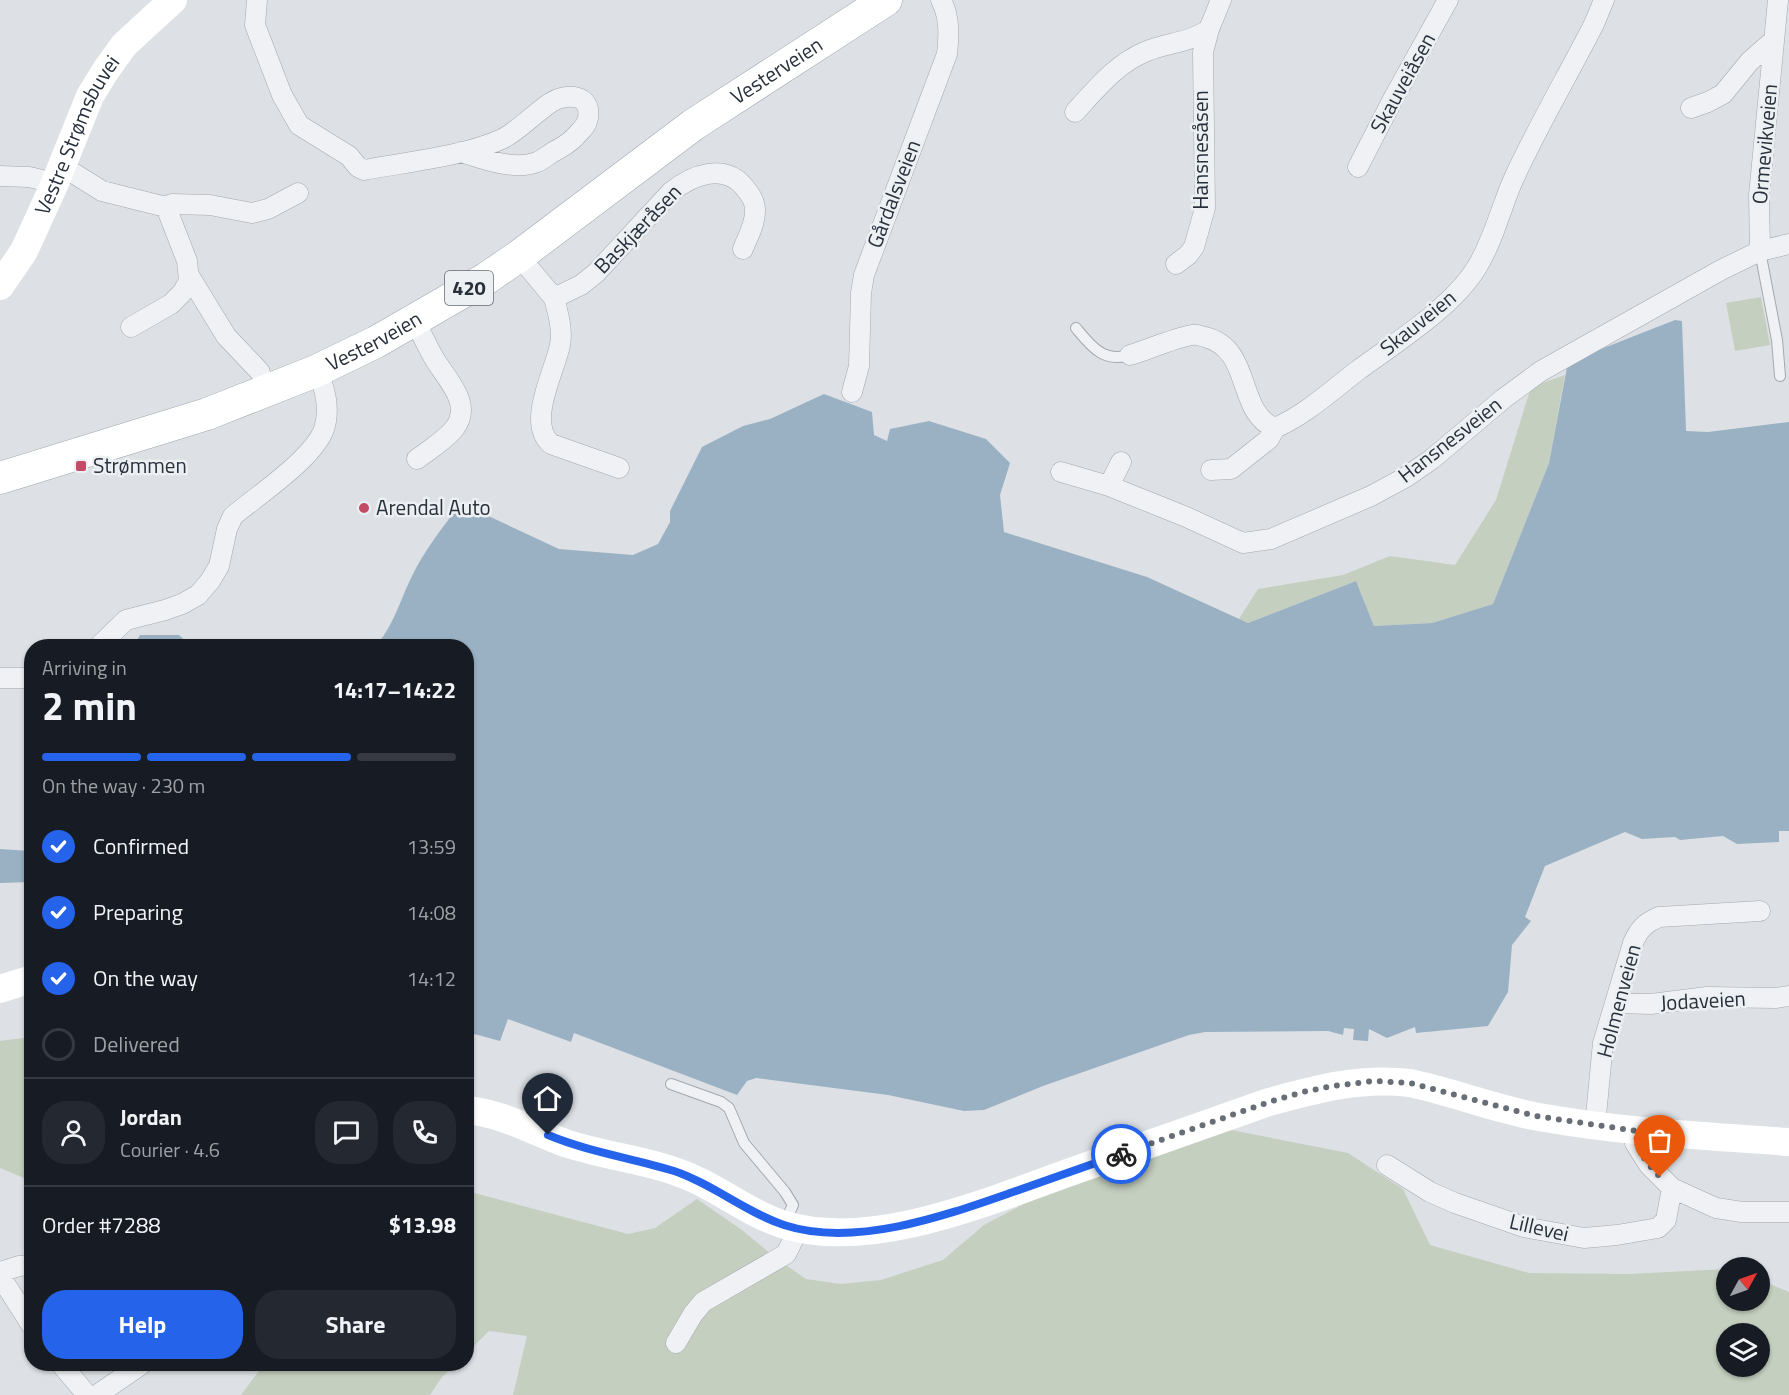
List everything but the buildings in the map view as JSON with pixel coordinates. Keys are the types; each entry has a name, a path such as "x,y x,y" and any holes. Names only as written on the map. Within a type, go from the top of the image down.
{"main road":[{"name":"Vestre Strømsbuvei","path":"0,286 24,251 59,175 90,96 124,45 173,0"},
{"name":"Vesterveien","path":"0,478 207,414 316,371 376,342 487,278 693,125 886,0"},
{"path":"0,989 24,982"},
{"path":"474,1111 497,1115 575,1146 674,1171 692,1178 759,1214 791,1227 824,1232 908,1225 961,1210 1269,1102 1303,1092 1355,1082 1410,1083 1536,1116 1595,1126 1789,1143"}],"street":[{"path":"256,0 255,25 282,95 299,125 349,156 358,167 364,170 461,152 504,138 556,99 566,96 574,96 582,100 588,108 586,124 570,142 537,162 525,165 511,164 482,159 461,152"},
{"name":"Gårdalsveien","path":"852,392 859,366 861,293 864,275 947,54 950,35 945,7 941,0"},
{"name":"Hansnesåsen","path":"1176,264 1194,247 1204,208 1203,52 1209,29 1221,0"},
{"name":"Skauveiåsen","path":"1358,167 1448,0"},
{"name":"Skauveien","path":"1210,470 1231,470 1269,439 1275,428 1310,407 1407,334 1448,301 1467,282 1485,251 1514,178 1594,24 1604,0"},
{"name":"Ormevikveien","path":"1760,251 1759,195 1778,0"},
{"path":"1075,112 1112,72 1136,56 1202,34 1209,29"},
{"path":"1691,108 1723,94 1750,61 1774,40"},
{"name":"Baskjæråsen","path":"554,298 581,285 596,273 671,192 696,176 712,173 729,175 742,183 750,195 755,208 754,221 743,249"},
{"path":"0,176 59,175 102,192 166,207 172,204 210,205 252,213 268,209 298,193"},
{"path":"166,207 187,261 190,277 226,336 261,372"},
{"name":"Hansnesveien","path":"1061,472 1109,486 1243,543 1271,538 1361,500 1407,477 1541,371 1722,270 1760,251 1789,244"},
{"path":"519,256 554,298 560,328 560,344 548,382 541,417 545,439 551,444 619,468"},
{"path":"131,327 171,304 182,293 190,277"},
{"path":"414,320 434,359 457,393 461,405 460,418 454,428 417,459"},
{"path":"1130,355 1194,334 1212,339 1223,345 1233,355 1254,410 1268,426 1275,428"},
{"path":"106,639 126,620 182,604 198,595 210,581 219,566 226,529 233,516 303,459 318,442 325,428 326,396 324,384 316,371"},
{"path":"1109,486 1121,462"},
{"path":"0,678 24,678"},
{"name":"Holmenveien","path":"1595,1126 1603,1043 1632,943 1638,930 1646,922 1659,917 1760,911"},
{"name":"Jodaveien","path":"1616,1003 1651,1004 1707,997 1774,999 1789,996"},
{"path":"1637,1131 1635,1143 1649,1166 1672,1188 1716,1208 1742,1212 1789,1212"},
{"name":"Lillevei","path":"1387,1165 1455,1203 1524,1227 1584,1238 1658,1228 1666,1220 1672,1188"},
{"path":"676,1343 703,1302 786,1254 791,1227"},
{"path":"24,1267 0,1274 24,1313"},
{"path":"67,1371 87,1395"},
{"path":"97,1395 132,1371"}],"lane":[{"path":"1760,251 1777,340 1780,376"},
{"path":"1076,328 1092,347 1101,353 1118,358 1130,355"},
{"path":"671,1084 721,1102 729,1108 744,1143 793,1205 791,1227"}],"green space":[{"path":"1761,297 1770,345 1735,351 1726,303"},
{"path":"1565,375 1549,463 1493,604 1432,623 1374,626 1356,581 1248,623 1239,619 1258,589 1343,575 1390,556 1455,565 1496,500 1531,387"},
{"path":"24,1038 24,1178 0,1168 0,1041"},
{"path":"1226,1129 1348,1153 1403,1189 1430,1245 1529,1273 1629,1274 1716,1270 1716,1311 1770,1311 1770,1284 1789,1292 1789,1395 513,1395 527,1336 489,1331 474,1346 474,1193 628,1234 655,1228 697,1199 806,1279 841,1284 881,1280 943,1260 984,1225 1037,1197"},
{"path":"259,1371 448,1371 430,1395 241,1395"}],"water":[{"path":"1675,320 1682,321 1686,431 1708,432 1789,422 1789,831 1779,831 1779,842 1737,844 1723,836 1680,840 1675,837 1642,839 1625,832 1545,866 1525,917 1531,921 1512,945 1508,992 1488,1026 1416,1033 1415,1027 1387,1038 1369,1029 1368,1041 1353,1040 1354,1029 1344,1028 1343,1035 1328,1031 1205,1032 1189,1035 1043,1086 984,1110 964,1111 888,1095 756,1078 747,1081 737,1095 574,1033 571,1042 508,1019 500,1041 474,1034 474,639 381,639 422,558 459,506 467,506 559,549 633,555 658,544 670,522 670,511 702,447 743,426 770,419 824,394 872,412 874,435 887,441 890,429 929,421 986,439 1010,463 1000,495 1004,532 1147,577 1248,623 1356,581 1374,626 1432,623 1493,604 1549,463 1568,362"},
{"path":"140,635 179,635 183,639 138,639"},
{"path":"0,849 24,851 24,882 0,883"}],"way so far":[{"path":"1121,1154 1303,1092 1355,1082 1394,1081 1427,1086 1536,1116 1637,1131 1635,1143 1649,1166 1660,1177"}],"place":[{"name":"Strømmen","path":"81,466"},
{"name":"Arendal Auto","path":"364,508"}],"route":[{"path":"548,1135 596,1152 674,1171 784,1225 824,1232 908,1225 961,1210 1121,1154"}]}
